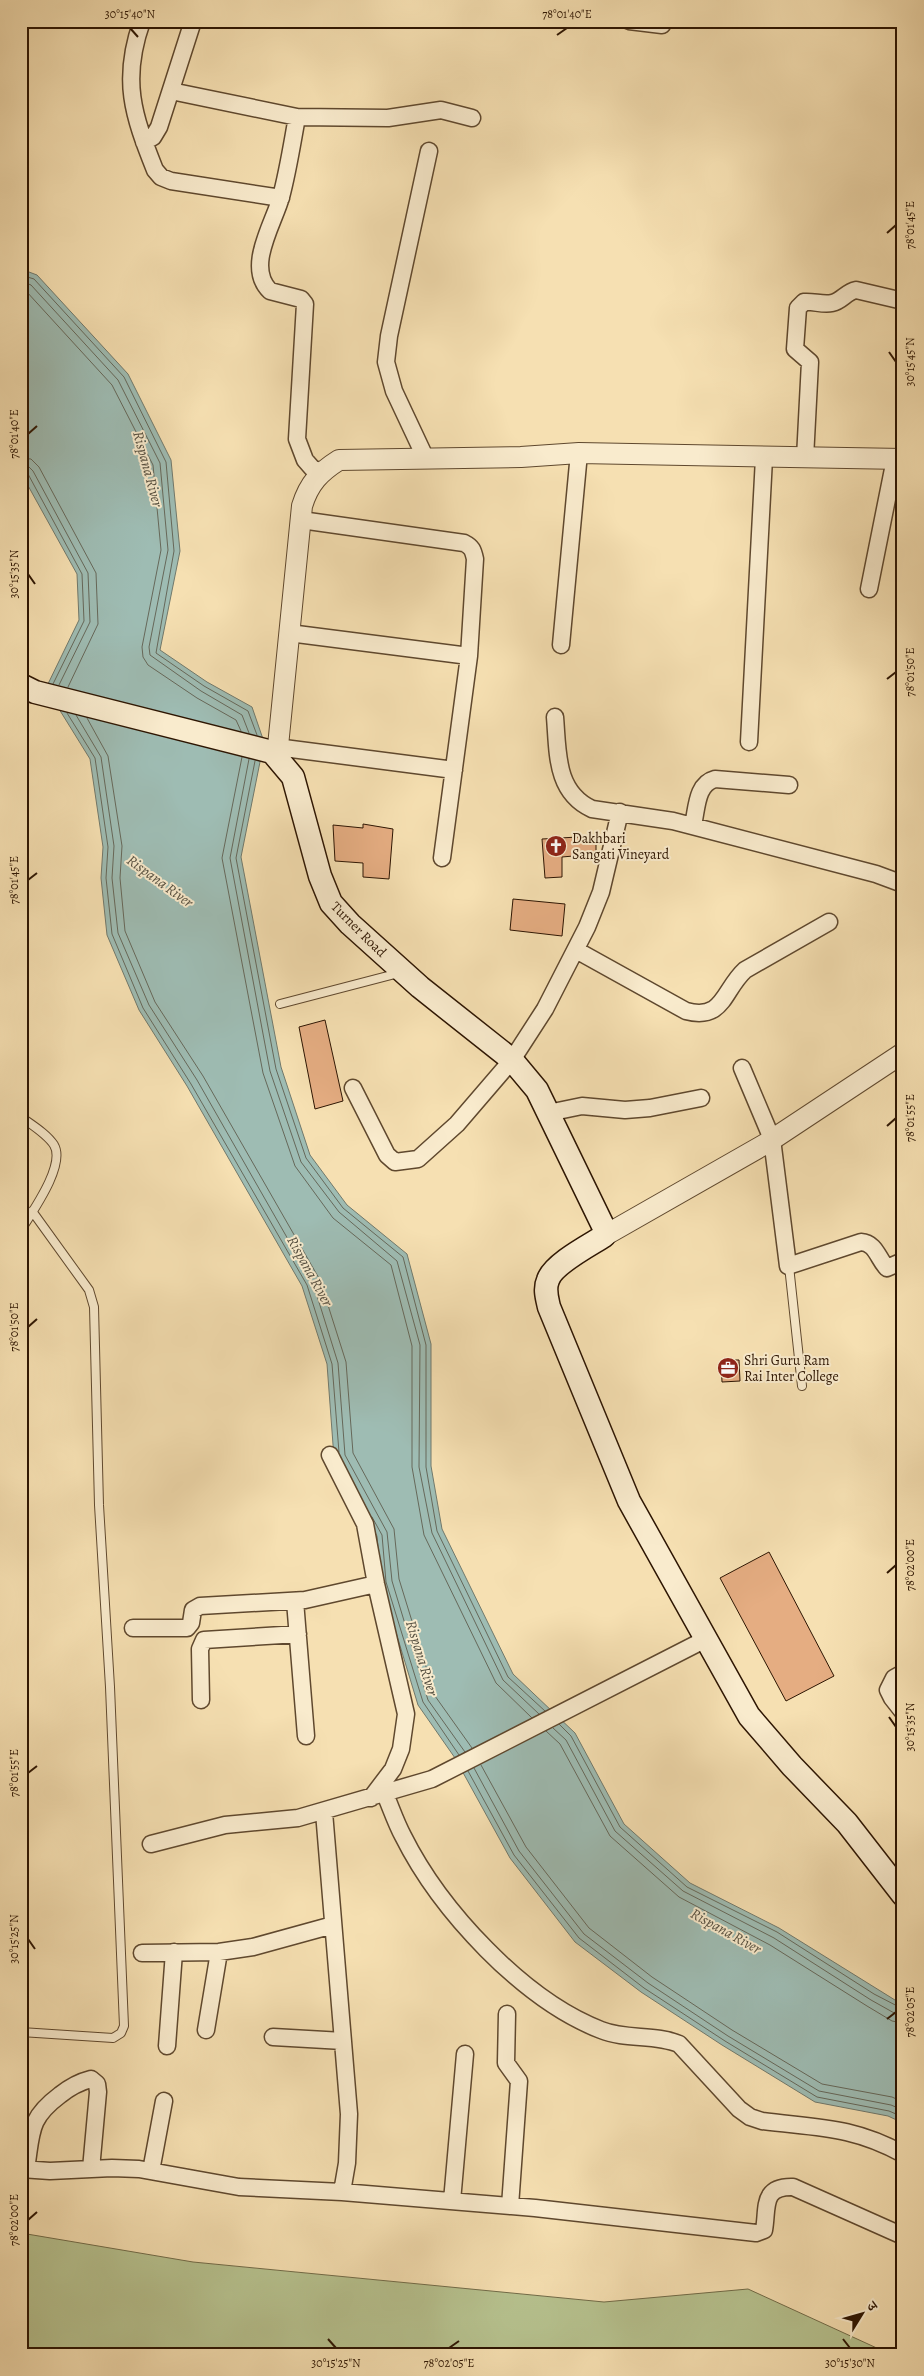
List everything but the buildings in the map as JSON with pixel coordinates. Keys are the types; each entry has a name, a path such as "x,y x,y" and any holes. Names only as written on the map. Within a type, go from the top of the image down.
{"main road":[{"path":"28,689 275,752"},
{"name":"Turner Road","path":"275,752 293,777 320,876 331,903 350,924 403,972 512,1060 537,1090 606,1232 604,1236"},
{"path":"604,1236 557,1268 548,1279 546,1292 548,1307 630,1501 749,1716 792,1766 847,1823 903,1895"}],"street":[{"path":"142,21 133,47 130,77 133,110 155,170 161,177 171,181 281,198"},
{"path":"144,142 157,132 193,21"},
{"path":"629,21 662,25"},
{"path":"171,91 297,117 388,118 441,110 472,118"},
{"path":"297,117 281,198 264,242 260,260 261,277 270,291 301,299 305,304 297,438 306,460 312,468 320,472"},
{"path":"425,457 394,391 386,362 389,336 429,151"},
{"path":"805,458 810,362 795,349 798,308 804,302 830,304 840,300 849,292 856,290 903,301"},
{"path":"561,645 579,453"},
{"path":"454,770 275,752 301,520 308,489 320,472 339,460 425,457 521,457 579,453 764,458 899,459 869,589"},
{"path":"749,742 764,458"},
{"path":"301,520 464,543 471,546 475,559 468,656 442,858"},
{"path":"289,634 468,656"},
{"path":"555,717 559,764 565,784 572,796 592,809 620,812 693,826 876,874 903,884"},
{"path":"693,826 701,788 709,781 715,779 789,785"},
{"path":"353,1088 387,1155 395,1162 407,1162 418,1159 437,1144 457,1124 512,1060 549,1003 576,950 600,892 620,812"},
{"path":"576,950 686,1011 698,1014 708,1013 716,1009 735,979 745,970 829,922"},
{"path":"604,1236 772,1139 903,1053"},
{"path":"742,1068 772,1139 789,1266 861,1242 866,1243 876,1251 887,1268 903,1261"},
{"path":"548,1113 582,1106 625,1110 650,1108 701,1098"},
{"path":"330,1454 365,1524 376,1584 406,1714 401,1749 393,1769 378,1796"},
{"path":"133,1628 187,1628 191,1623 192,1610 200,1606 295,1601 376,1584"},
{"path":"295,1601 306,1736"},
{"path":"201,1700 200,1649 204,1640 298,1634"},
{"path":"151,1844 225,1825 298,1818 324,1812 432,1779 459,1767 706,1639"},
{"path":"903,1674 894,1678 888,1690 903,1712"},
{"path":"378,1796 434,1886 475,1939 527,1988 581,2021 600,2030 626,2037 665,2040 679,2044 739,2108 750,2117 762,2121 852,2132 869,2137 903,2154"},
{"path":"324,1812 349,2114 347,2163 342,2192"},
{"path":"142,1952 219,1952 253,1947 333,1926"},
{"path":"167,2046 174,1952"},
{"path":"206,2030 219,1952"},
{"path":"507,2014 506,2063 519,2081 510,2206"},
{"path":"273,2037 343,2041"},
{"path":"452,2201 465,2054"},
{"path":"91,2169 98,2092 97,2084 91,2079 72,2086 44,2107 36,2117 24,2169 50,2171 112,2168 151,2171 239,2187 342,2192 510,2206 756,2233 764,2230 768,2197 775,2190 792,2187 903,2236"},
{"path":"151,2171 164,2101"}],"lane":[{"path":"280,1004 403,972"},
{"path":"21,1117 48,1138 55,1146 58,1156 51,1178 32,1211 24,1217 21,1230"},
{"path":"21,2032 108,2039 121,2034 124,2026 110,1687 98,1505 94,1307 89,1290 32,1211"},
{"path":"789,1266 802,1386"}],"green space":[{"path":"21,2233 193,2262 604,2302 748,2289 892,2355 21,2355"}],"water":[{"name":"Rispana River","path":"21,269 37,275 128,374 171,460 180,551 160,650 207,682 252,707 264,742 241,857 281,1067 310,1155 347,1205 407,1254 431,1344 431,1466 442,1529 513,1674 575,1733 624,1824 690,1883 779,1928 903,2005 903,2123 888,2116 815,2102 722,2045 641,1992 575,1942 510,1858 455,1758 418,1705 381,1583 377,1536 334,1458 327,1364 302,1286 187,1086 139,1010 107,935 101,878 103,847 90,759 46,688 79,620 77,574 21,473"}],"place":[{"name":"Dakhbari Sangati Vineyard","path":"556,846"},
{"name":"Shri Guru Ram Rai Inter College","path":"728,1368"}]}
